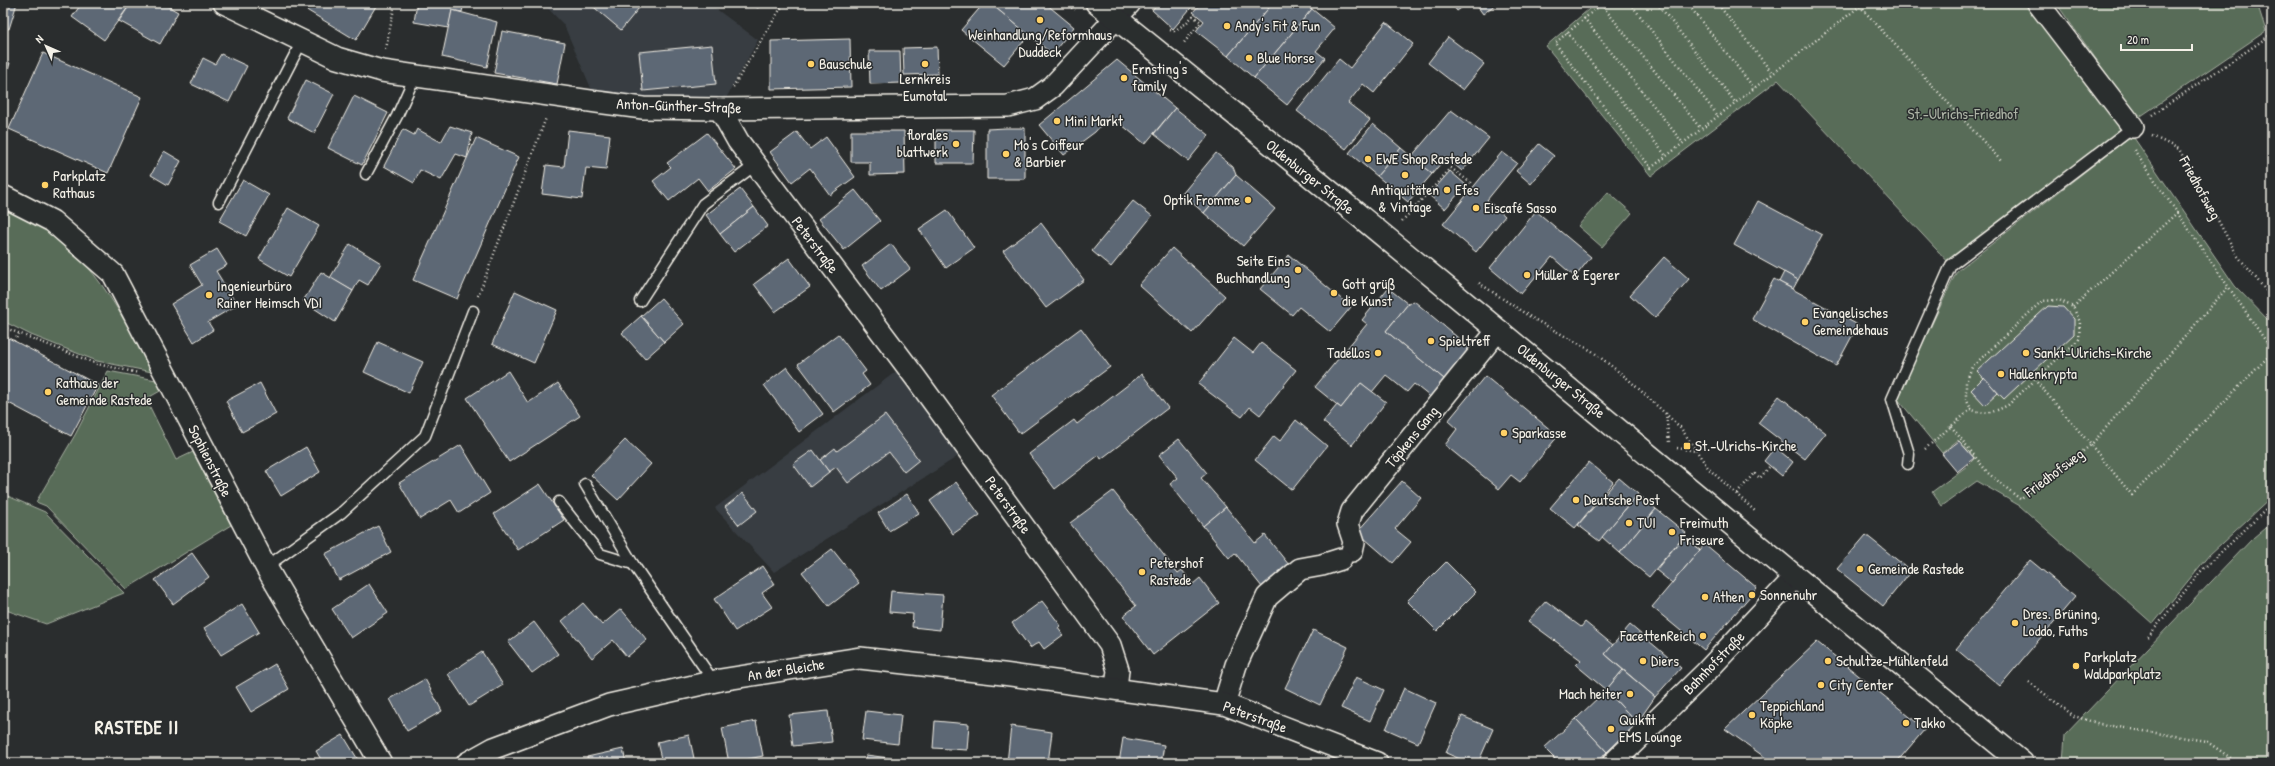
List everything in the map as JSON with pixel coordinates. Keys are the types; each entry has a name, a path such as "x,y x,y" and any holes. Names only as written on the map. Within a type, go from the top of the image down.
{"street":[{"name":"Anton-Günther-Straße","path":"224,3 337,58 382,71 643,108 720,109 1008,106 1035,99 1053,86 1123,11"},
{"name":"Oldenburger Straße","path":"1097,3 1123,11 1498,330 1795,577 2022,763"},
{"path":"2038,3 2133,128"},
{"name":"Peterstraße","path":"720,109 738,141 920,383 1110,645 1118,670 1116,688 1224,704 1377,763"},
{"name":"Sophienstraße","path":"3,196 52,221 113,274 266,567 381,763"},
{"name":"Töpkens Gang","path":"1224,704 1236,665 1267,597 1300,569 1322,566 1347,555 1354,542 1348,524 1352,511 1498,330"},
{"name":"Bahnhofstraße","path":"1613,763 1706,672 1795,577"},
{"name":"An der Bleiche","path":"467,763 494,748 609,705 714,682 860,658 1116,688"}],"lane":[{"path":"220,202 302,41"},
{"path":"366,174 397,116 415,76"},
{"path":"1908,464 1909,454 1892,399 1951,265 2133,128"},
{"path":"640,301 702,204 756,165"},
{"path":"266,567 341,513 425,436 472,312"},
{"path":"585,484 633,564 714,682"},
{"path":"560,502 600,554 633,564"}],"path":[{"path":"382,71 395,3"},
{"path":"720,109 784,3"},
{"path":"1630,3 1718,116"},
{"path":"1657,3 1735,102"},
{"path":"1687,3 1754,88"},
{"path":"1718,3 1773,74"},
{"path":"1721,8 1727,3"},
{"path":"1857,3 2002,162"},
{"path":"1701,129 1602,4 1555,43 1651,168 1864,3"},
{"path":"2269,3 2272,17"},
{"path":"1168,33 1163,29 1174,31 1185,24 1193,16 1201,22 1182,45"},
{"path":"1584,18 1683,144"},
{"path":"1568,32 1666,156"},
{"path":"2133,128 2272,34"},
{"path":"1177,41 1188,50"},
{"path":"472,312 554,96"},
{"name":"Friedhofsweg","path":"2133,128 2178,149 2237,255 2272,298"},
{"name":"Friedhofsweg","path":"2133,149 2178,212 2227,288 2272,350"},
{"path":"1402,221 1451,168 1471,184"},
{"name":"Friedhofsweg","path":"2073,307 2178,212"},
{"path":"1396,216 1407,225"},
{"path":"1477,281 1532,318 1592,352 1628,379 1680,427 1709,469 1760,515"},
{"name":"Friedhofsweg","path":"1951,426 1988,473 2020,499 2091,445 2227,288"},
{"path":"2059,300 2073,307 2080,322 2079,339 2035,380 2008,405 1995,412 1978,413 1971,409 1966,399 1966,382 1972,366 2042,301 2059,300"},
{"path":"3,327 97,364 167,378"},
{"path":"14,341 18,334"},
{"name":"Friedhofsweg","path":"2035,380 2132,495 2272,353"},
{"path":"1908,464 1971,409"},
{"path":"1665,412 1669,446"},
{"path":"1676,448 1697,451"},
{"path":"1737,494 1754,473 1760,478 1770,466"},
{"path":"2148,637 2202,570 2272,504"},
{"path":"2029,682 2074,716 2100,724 2206,741 2238,763"}],"shaded area":[{"path":"543,3 708,3 758,40 720,109 597,102 564,25"},
{"path":"906,364 968,450 774,572 715,508"}],"green space":[{"name":"St.-Ulrichs-Friedhof","path":"1596,3 2034,3 2123,127 1951,265 1778,80 1651,176 1546,46"},
{"path":"2056,3 2257,3 2266,31 2138,118"},
{"path":"2132,135 2235,286 2272,324 2272,497 2209,555 2153,624 2020,506 1977,481 1942,506 1932,492 1967,466 1975,458 1958,440 1942,453 1897,398 1957,271"},
{"path":"1608,192 1632,213 1602,247 1578,226"},
{"path":"3,206 30,219 54,234 75,253 110,296 152,372 97,361 31,335 3,321"},
{"path":"108,371 156,380 162,390 146,399 176,460 193,452 231,525 126,589 46,506 36,502 75,435"},
{"path":"3,494 45,512 124,593 46,624 3,609"},
{"path":"2272,522 2272,763 2063,763 2065,735 2253,538"}],"building":[{"path":"3,3 17,3 9,29 3,27"},
{"path":"82,3 131,3 104,40 72,17"},
{"path":"131,3 162,3 178,12 160,44 119,21"},
{"path":"295,3 371,3 376,6 356,40"},
{"path":"417,3 464,3 462,12 452,10 449,28 414,22"},
{"path":"589,3 643,3 621,30"},
{"path":"750,3 762,3 758,8"},
{"path":"984,3 990,3 1029,35 1004,65 961,30"},
{"path":"990,3 1045,3 1074,27 1052,54"},
{"path":"1158,3 1195,3 1173,29 1152,10"},
{"name":"Andy's Fit & Fun","path":"1201,3 1273,3 1228,56 1196,31 1204,21 1193,12"},
{"path":"1273,3 1305,3 1312,9 1254,78 1228,56"},
{"path":"1451,3 1468,3 1457,11"},
{"path":"1475,3 1497,3 1483,14"},
{"path":"1312,9 1335,28 1316,51 1325,58 1287,105 1254,78"},
{"path":"452,10 497,22 487,67 442,57"},
{"path":"1386,22 1413,44 1374,93 1363,84 1348,103 1370,120 1346,149 1297,111 1339,59 1350,68"},
{"path":"502,31 565,43 557,84 494,73"},
{"path":"1448,37 1484,64 1463,90 1428,63"},
{"name":"Bauschule","path":"850,39 851,87 771,89 771,41"},
{"path":"712,45 716,84 643,91 639,52"},
{"path":"937,47 938,74 904,75 903,48"},
{"path":"869,51 900,51 901,83 870,84"},
{"path":"43,53 142,97 108,173 9,129"},
{"path":"221,54 247,66 229,102 191,84 203,58 215,64"},
{"path":"1117,60 1175,108 1145,144 1110,115 1095,132 1064,155 1039,125"},
{"path":"3,61 10,63 3,86"},
{"path":"306,80 334,94 314,133 287,118"},
{"path":"354,96 388,113 362,165 328,148"},
{"path":"1175,108 1209,135 1188,161 1154,134"},
{"path":"1451,110 1489,138 1462,171 1446,157 1432,174 1411,157"},
{"path":"1373,124 1401,148 1377,176 1349,153"},
{"path":"450,126 472,133 467,158 456,154 441,180 420,170 414,183 384,166 403,129 414,135 417,129 441,142"},
{"name":"Mo's Coiffeur & Barbier","path":"1025,128 1025,179 987,179 987,129"},
{"path":"568,130 610,135 606,170 586,168 582,199 542,194 546,165 564,167"},
{"path":"936,130 974,130 973,163 936,163"},
{"path":"851,131 904,131 905,174 870,175 870,162 851,162"},
{"path":"797,132 810,149 826,137 855,177 830,195 810,168 792,182 770,152"},
{"path":"707,133 736,169 708,191 698,178 669,201 653,181 671,167 667,163"},
{"path":"476,138 519,157 457,299 413,280"},
{"path":"1539,144 1554,156 1531,184 1516,171"},
{"name":"Antiquitäten & Vintage","path":"1401,148 1432,174 1408,202 1377,176"},
{"path":"164,151 181,161 168,185 151,175"},
{"name":"Eiscafé Sasso","path":"1502,152 1517,163 1487,200 1505,216 1476,252 1443,224"},
{"path":"1216,153 1233,167 1236,175 1204,213 1182,194"},
{"name":"Efes","path":"1450,171 1466,185 1445,209 1429,195"},
{"path":"1236,175 1275,209 1243,246 1204,213"},
{"path":"243,180 269,195 246,236 219,221"},
{"path":"740,189 754,207 720,234 706,215"},
{"path":"855,190 880,221 844,250 819,219"},
{"path":"1133,201 1152,216 1111,267 1092,251"},
{"path":"1758,201 1822,235 1798,280 1734,245"},
{"path":"754,207 768,226 734,252 720,234"},
{"path":"288,208 319,226 289,277 259,259"},
{"path":"947,210 974,248 946,268 919,229"},
{"name":"Müller & Egerer","path":"1536,211 1591,257 1575,277 1552,257 1521,294 1490,268"},
{"path":"1041,223 1084,280 1046,308 1003,251"},
{"path":"350,244 381,263 368,285 359,280 353,291 330,278"},
{"path":"891,244 910,269 881,291 862,266"},
{"path":"1172,248 1225,296 1192,333 1139,285"},
{"name":"Ingenieurbüro Rainer Heimsch VDI","path":"217,249 227,265 216,271 237,305 208,322 213,330 194,342 171,304 202,285 190,265"},
{"path":"1289,255 1351,307 1330,332 1299,307 1292,315 1260,289"},
{"path":"1664,257 1689,279 1655,318 1630,295"},
{"path":"789,258 810,287 775,312 754,284"},
{"path":"321,272 353,291 335,322 303,301"},
{"path":"1784,272 1798,280 1793,289 1779,282"},
{"name":"Evangelisches Gemeindehaus","path":"1774,279 1858,325 1836,366 1752,319"},
{"name":"Tadellos","path":"1388,288 1408,304 1386,331 1449,383 1434,400 1414,384 1407,392 1386,375 1372,392 1361,383 1341,408 1315,387 1367,324 1362,320"},
{"path":"515,291 557,310 534,363 492,344"},
{"path":"661,298 684,324 664,342 641,316"},
{"name":"Spieltreff","path":"1414,301 1475,352 1449,383 1386,331 1408,304"},
{"name":"Sankt-Ulrichs-Kirche","path":"2048,306 2063,307 2074,319 2074,334 2004,399 1977,371"},
{"path":"641,316 664,342 645,359 622,333"},
{"path":"1081,328 1110,367 1020,434 991,395"},
{"path":"838,334 866,371 862,374 870,385 834,412 798,364"},
{"name":"Rathaus der Gemeinde Rastede","path":"3,335 98,385 71,436 3,400"},
{"path":"1234,338 1253,353 1261,343 1296,370 1260,415 1250,407 1242,417 1198,384"},
{"path":"378,342 423,362 409,393 364,372"},
{"path":"787,367 823,414 799,432 764,385"},
{"path":"508,371 528,403 558,383 580,416 509,462 467,398"},
{"path":"1142,374 1168,408 1101,459 1099,455 1055,489 1029,454 1074,420 1077,424"},
{"name":"Sparkasse","path":"1485,376 1558,436 1520,482 1511,475 1499,489 1445,445 1457,429 1448,421"},
{"path":"1984,377 1998,393 1985,405 1971,390"},
{"path":"260,383 276,414 242,432 226,401"},
{"path":"1361,383 1386,402 1352,445 1323,422 1337,405 1341,408"},
{"path":"1779,396 1826,433 1805,459 1758,423"},
{"path":"885,415 919,460 904,472 889,452 848,483 836,467 829,472 820,460 835,448 837,451"},
{"path":"1296,420 1327,446 1292,490 1255,460 1274,436 1280,441"},
{"path":"1179,439 1207,473 1201,478 1226,507 1203,526 1170,484 1178,478 1159,455"},
{"path":"625,440 651,464 618,500 591,475"},
{"path":"1959,441 1974,458 1957,472 1942,454"},
{"path":"461,445 490,493 459,513 451,500 420,519 399,483"},
{"path":"306,447 320,472 281,496 266,471"},
{"path":"1775,447 1793,462 1782,476 1764,461"},
{"path":"813,450 829,472 810,487 793,464"},
{"path":"1589,462 1613,482 1575,528 1550,508"},
{"path":"1619,478 1638,494 1599,541 1578,525"},
{"path":"1402,481 1421,498 1395,529 1411,542 1393,563 1357,532"},
{"path":"956,482 980,515 953,534 930,501"},
{"path":"540,484 564,520 518,550 494,514"},
{"name":"Petershof Rastede","path":"1113,491 1178,573 1182,570 1193,584 1200,578 1219,603 1153,655 1123,616 1136,606 1070,523"},
{"path":"743,493 757,511 739,525 725,507"},
{"path":"907,494 919,513 889,531 878,513"},
{"name":"TUI","path":"1638,494 1656,509 1620,553 1602,537"},
{"path":"1226,507 1255,543 1265,535 1289,565 1262,587 1235,553 1229,558 1203,526"},
{"path":"1656,509 1686,533 1649,577 1620,553"},
{"path":"378,526 391,552 339,580 325,554"},
{"path":"1866,535 1911,571 1883,606 1837,569"},
{"path":"1683,537 1700,550 1672,583 1656,570"},
{"name":"Athen","path":"1705,544 1757,588 1704,650 1652,607"},
{"path":"832,549 859,583 829,606 802,572"},
{"path":"192,553 209,577 173,604 155,580"},
{"name":"Dres. Brüning, Loddo, Fuths","path":"2030,560 2075,597 2000,686 1956,649"},
{"path":"1446,562 1476,592 1437,631 1407,601"},
{"path":"763,566 775,584 762,593 772,607 735,631 714,599"},
{"path":"369,584 388,613 351,638 332,609"},
{"path":"891,591 943,595 940,630 912,627 913,614 889,612"},
{"path":"1042,601 1061,626 1058,628 1063,635 1044,649 1039,642 1030,648 1012,623"},
{"path":"1546,601 1581,627 1585,622 1613,645 1605,654 1623,670 1606,690 1576,665 1581,660 1528,621"},
{"path":"583,603 602,625 621,609 647,640 627,657 613,640 592,658 562,621"},
{"path":"242,604 259,632 221,655 204,628"},
{"path":"534,622 558,654 532,673 508,642"},
{"name":"Diers","path":"1630,625 1681,668 1655,697 1605,654"},
{"path":"1313,630 1348,647 1320,705 1285,688"},
{"name":"City Center","path":"1817,642 1925,729 1896,763 1773,763 1725,729"},
{"path":"482,652 503,685 469,706 448,674"},
{"path":"275,664 289,689 251,712 236,687"},
{"name":"Mach heiter","path":"1623,670 1655,697 1637,723 1606,690"},
{"path":"1356,677 1384,690 1370,721 1341,708"},
{"path":"425,679 442,711 407,731 390,699"},
{"path":"1404,688 1436,703 1418,743 1386,729"},
{"path":"1606,690 1637,723 1607,752 1576,719"},
{"path":"828,711 832,742 793,746 789,715"},
{"path":"866,711 901,715 898,744 862,740"},
{"path":"1462,716 1493,729 1478,763 1469,763 1446,753"},
{"path":"1576,719 1607,752 1595,763 1559,763 1544,748"},
{"path":"756,721 763,756 729,763 722,728"},
{"path":"935,721 969,724 967,750 933,748"},
{"path":"1011,726 1052,732 1048,763 1007,763"},
{"path":"343,735 360,763 323,763 316,751"},
{"path":"689,735 695,763 662,763 657,742"},
{"path":"1123,738 1164,745 1161,763 1119,763"},
{"path":"623,749 626,763 588,763 587,757"},
{"path":"866,755 905,760 905,763 865,763"}],"place":[{"name":"Weinhandlung/Reformhaus Duddeck","path":"1040,20"},
{"name":"Andy's Fit & Fun","path":"1227,26"},
{"name":"Blue Horse","path":"1249,58"},
{"name":"Bauschule","path":"811,64"},
{"name":"Lernkreis Eumotal","path":"925,64"},
{"name":"Ernsting's family","path":"1124,78"},
{"name":"Mini Markt","path":"1057,121"},
{"name":"florales blattwerk","path":"956,144"},
{"name":"Mo's Coiffeur & Barbier","path":"1006,154"},
{"name":"EWE Shop Rastede","path":"1368,159"},
{"name":"Antiquitäten & Vintage","path":"1405,175"},
{"name":"Parkplatz Rathaus","path":"45,185"},
{"name":"Efes","path":"1447,190"},
{"name":"Optik Fromme","path":"1248,200"},
{"name":"Eiscafé Sasso","path":"1476,208"},
{"name":"Seite Eins Buchhandlung","path":"1298,270"},
{"name":"Müller & Egerer","path":"1527,275"},
{"name":"Gott grüß die Kunst","path":"1334,293"},
{"name":"Ingenieurbüro Rainer Heimsch VDI","path":"209,295"},
{"name":"Evangelisches Gemeindehaus","path":"1805,322"},
{"name":"Spieltreff","path":"1431,341"},
{"name":"Tadellos","path":"1378,353"},
{"name":"Sankt-Ulrichs-Kirche","path":"2026,353"},
{"name":"Hallenkrypta","path":"2001,374"},
{"name":"Rathaus der Gemeinde Rastede","path":"48,392"},
{"name":"Sparkasse","path":"1504,433"},
{"name":"St.-Ulrichs-Kirche","path":"1687,446"},
{"name":"Deutsche Post","path":"1576,500"},
{"name":"TUI","path":"1629,523"},
{"name":"Freimuth Friseure","path":"1672,532"},
{"name":"Gemeinde Rastede","path":"1860,569"},
{"name":"Petershof Rastede","path":"1142,572"},
{"name":"Sonnenuhr","path":"1752,595"},
{"name":"Athen","path":"1705,597"},
{"name":"Dres. Brüning, Loddo, Fuths","path":"2015,623"},
{"name":"FacettenReich","path":"1703,636"},
{"name":"Diers","path":"1643,661"},
{"name":"Schultze-Mühlenfeld","path":"1828,661"},
{"name":"Parkplatz Waldparkplatz","path":"2076,666"},
{"name":"City Center","path":"1821,685"},
{"name":"Mach heiter","path":"1630,694"},
{"name":"Teppichland Köpke","path":"1752,715"},
{"name":"Takko","path":"1906,723"},
{"name":"Quikfit EMS Lounge","path":"1611,729"}],"district":[{"name":"RASTEDE II","path":"137,727"}]}
